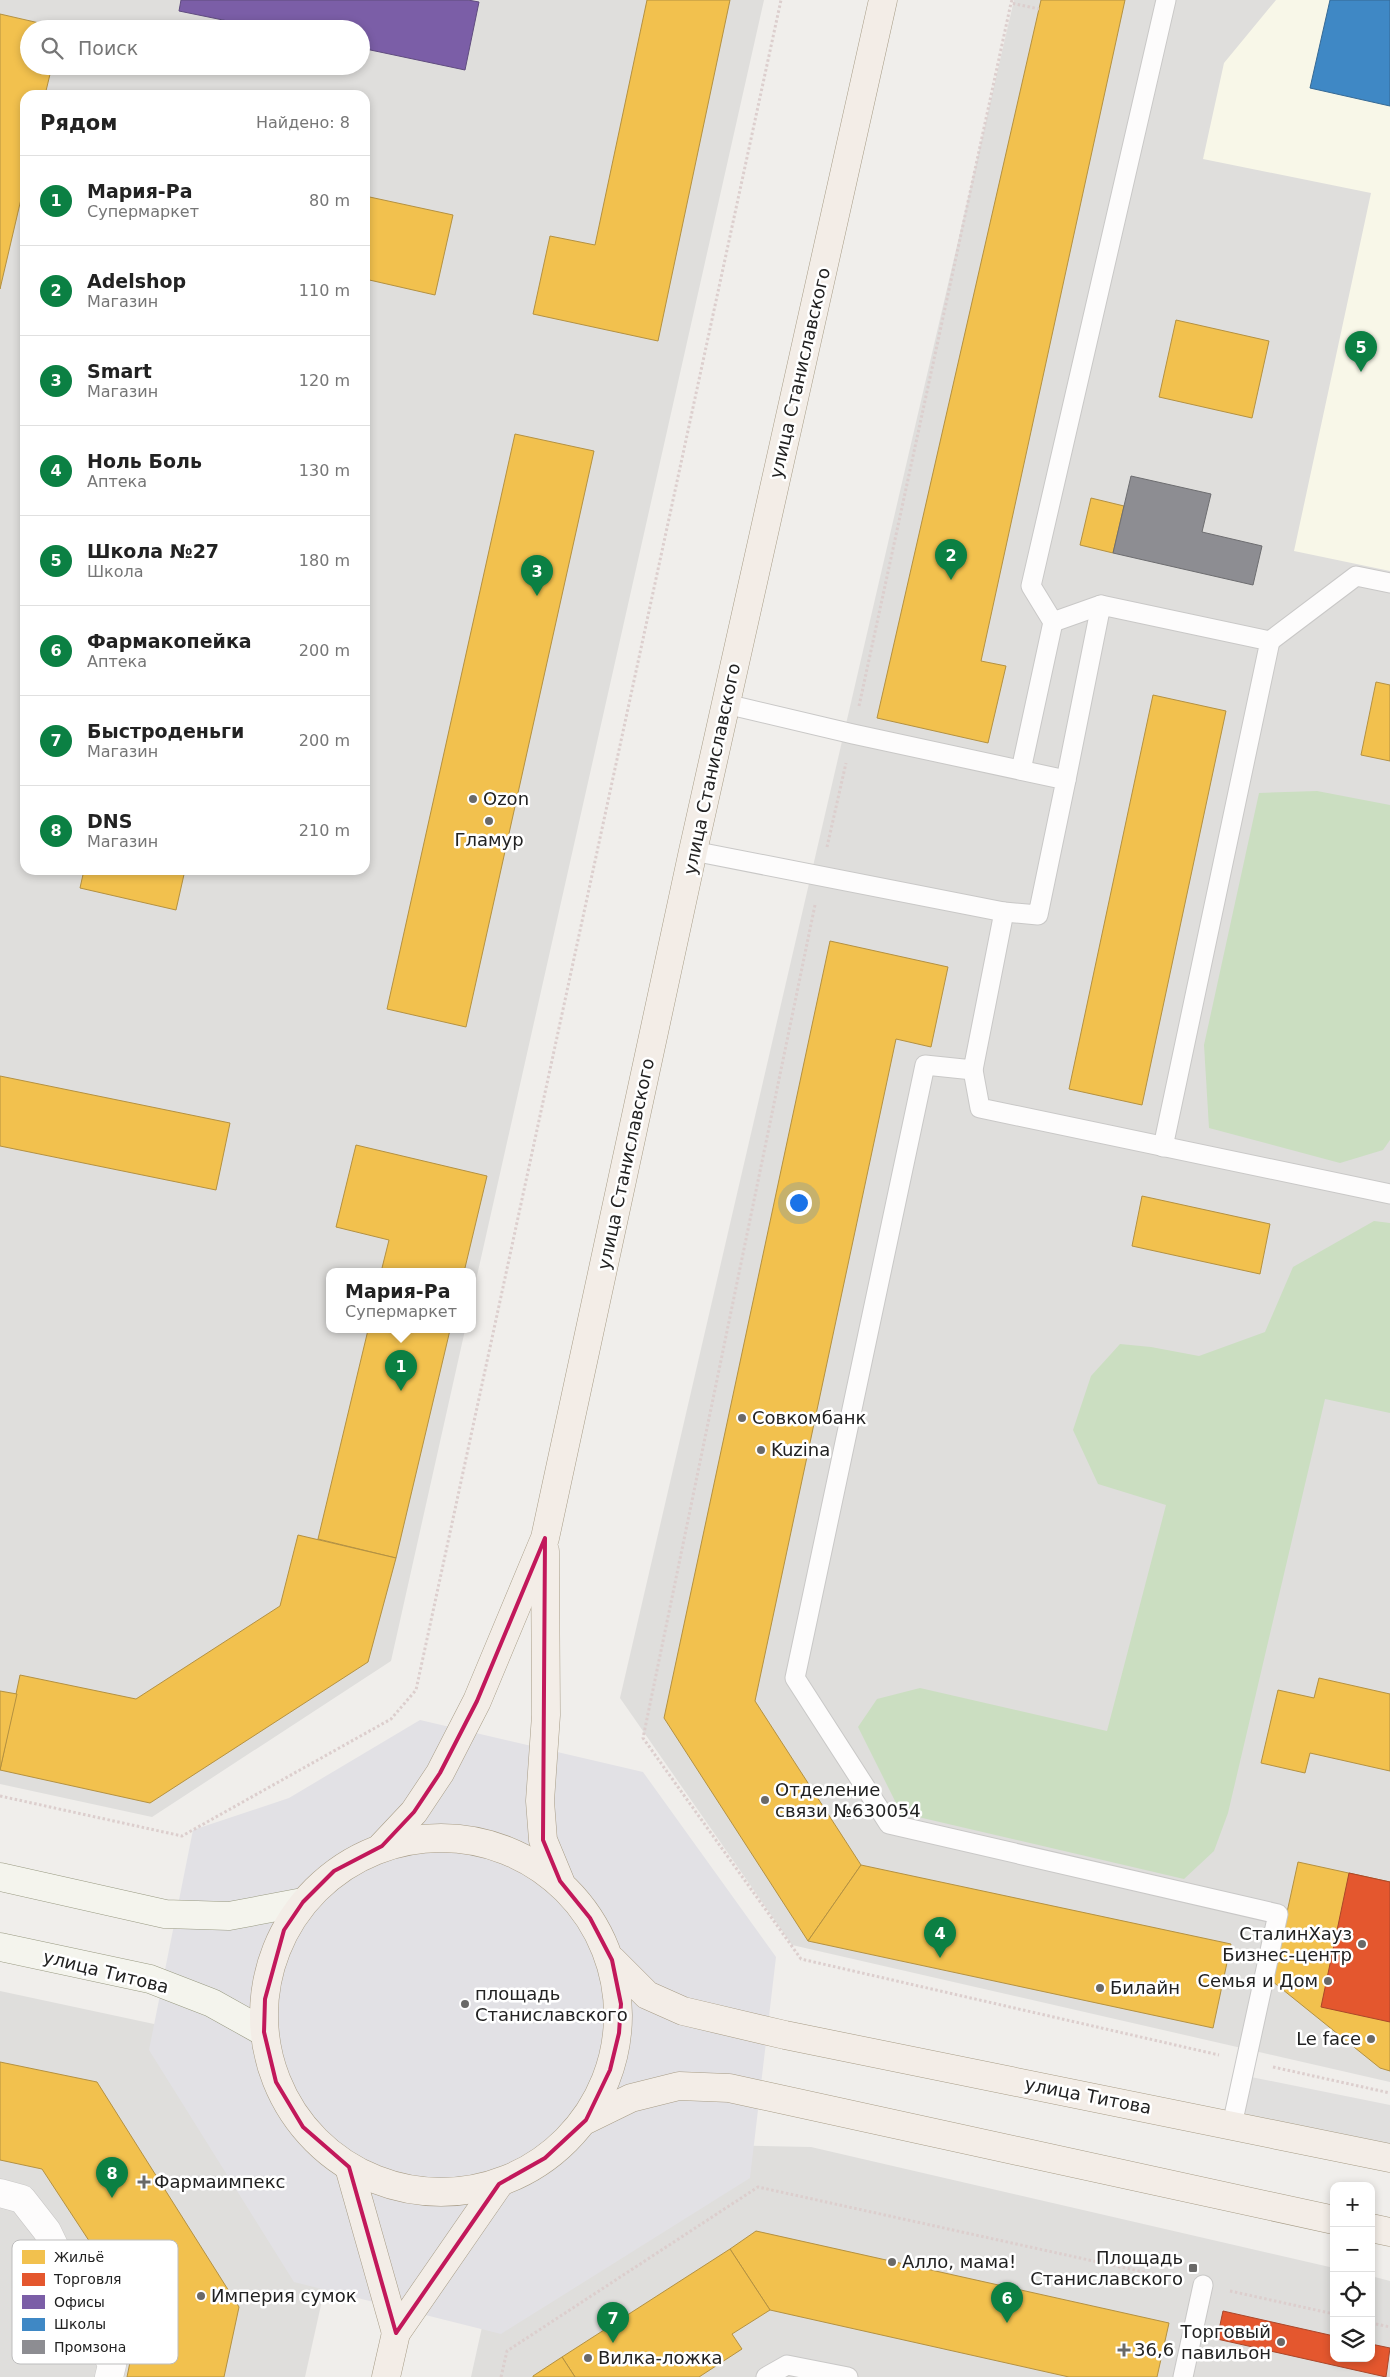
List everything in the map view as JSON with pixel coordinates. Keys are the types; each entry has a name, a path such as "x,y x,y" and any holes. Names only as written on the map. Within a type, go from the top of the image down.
{"main road":[{"name":"улица Станиславского","path":"545,1538 693,850 883,0"},
{"path":"382,1846 414,1812 440,1773 477,1701 545,1538"},
{"path":"545,1538 546,1715 540,1801 543,1840 560,1881 590,1918 612,1960 621,2004 619,2033 610,2070 586,2120"},
{"path":"560,1881 525,1858 474,1841 426,1836 382,1846 334,1871 303,1902 284,1930 265,1999 264,2032 276,2082 303,2127 349,2167 383,2182 422,2191 462,2192 499,2184 523,2173 546,2158 586,2120 631,2098 679,2086 729,2088 1330,2219"},
{"path":"0,1877 165,1914 229,1916 303,1902"},
{"name":"улица Титова","path":"0,1947 150,1979 212,2003 264,2032"},
{"name":"улица Титова","path":"612,1960 647,1995 683,2011 785,2035 1390,2158"},
{"path":"349,2167 396,2333"},
{"path":"386,2377 396,2333 499,2184"},
{"path":"1375,2229 1390,2232"}],"street":[{"path":"0,2193 22,2198 47,2231 51,2240"},
{"path":"109,2377 112,2364"}],"lane":[{"path":"1022,770 1053,622 1031,586 1166,0"},
{"path":"1163,1147 1270,641 1356,576 1390,583"},
{"path":"1053,622 1101,605 1270,641"},
{"path":"693,850 1004,912 1038,915 1101,605"},
{"path":"726,704 1066,780"},
{"path":"1004,912 973,1070 980,1108 1390,1194"},
{"path":"973,1070 925,1064 795,1678 889,1824 1278,1914 1232,2126"},
{"path":"1182,2377 1203,2285"},
{"path":"766,2377 787,2365 848,2377"}],"path":[{"path":"0,1796 182,1836 391,1719 416,1690 781,0"},
{"path":"1012,0 1011,3 1040,9"},
{"path":"501,2377 507,2351 758,2187 1330,2313"},
{"path":"1375,2324 1390,2327"}],"highlighted area":[{"path":"545,1538 543,1840 560,1881 590,1918 612,1960 621,2004 619,2033 610,2070 586,2120 545,2158 499,2184 396,2333 349,2167 303,2127 276,2082 264,2032 265,1999 284,1930 303,1902 334,1871 382,1846 414,1812 440,1773 477,1701"}],"shaded area":[{"path":"0,0 764,0 476,1280 476,1268 326,1268 326,1333 464,1333 391,1661 152,1817 0,1784"},
{"path":"1014,0 1390,0 1390,2082 792,1945 620,1698"},
{"path":"1276,0 1390,0 1390,571 1294,551 1371,193 1203,159 1224,63"},
{"name":"площадь Станиславского","path":"420,1720 643,1772 776,1957 750,2178 501,2334 294,2282 149,2050 193,1830 289,1798"},
{"path":"0,1991 196,2033 327,2278 305,2377 0,2377"},
{"path":"1251,2077 1390,2105 1390,2146 1243,2117"},
{"path":"712,2145 811,2147 1330,2267 1330,2362 1375,2362 1375,2277 1390,2281 1390,2377 471,2377 486,2309"}],"green space":[{"path":"1317,791 1390,805 1390,1140 1383,1150 1340,1163 1209,1128 1204,1045 1259,793"},
{"path":"1374,1221 1390,1223 1390,1413 1325,1399 1228,1813 1214,1851 1184,1879 901,1813 858,1727 877,1699 920,1688 1107,1731 1166,1505 1098,1484 1073,1430 1091,1376 1120,1344 1151,1347 1199,1356 1265,1332 1293,1267"}],"building: Жильё":[{"path":"647,0 730,0 658,341 533,314 550,236 595,245"},
{"path":"1041,0 1125,0 981,661 1006,666 988,743 877,718"},
{"path":"0,14 26,20 20,20 20,75 50,75 46,90 20,90 20,203 0,289"},
{"path":"370,197 453,215 435,295 370,280"},
{"path":"1176,320 1269,341 1252,418 1159,397"},
{"path":"515,434 594,451 466,1027 387,1009"},
{"path":"1091,498 1124,506 1113,553 1080,545"},
{"path":"1376,682 1390,685 1390,761 1361,755"},
{"path":"1153,695 1226,711 1142,1105 1069,1089"},
{"path":"83,875 184,875 176,910 80,888"},
{"path":"830,941 948,967 931,1047 896,1039 755,1701 861,1865 808,1941 664,1718"},
{"path":"0,1076 230,1123 216,1190 0,1146"},
{"path":"356,1145 487,1176 465,1268 382,1268 389,1240 336,1227"},
{"path":"1142,1196 1270,1224 1260,1274 1132,1246"},
{"path":"367,1333 449,1333 396,1558 318,1539"},
{"path":"298,1535 396,1558 368,1662 150,1803 0,1770 20,1675 136,1699 280,1606"},
{"path":"1319,1678 1390,1694 1390,1771 1310,1753 1305,1773 1261,1763 1278,1690 1314,1698"},
{"path":"0,1691 17,1694 0,1770"},
{"path":"1298,1862 1390,1882 1390,2071 1380,2068 1272,1981"},
{"path":"861,1865 1231,1944 1213,2028 808,1941"},
{"path":"0,2062 97,2082 239,2307 224,2377 127,2377 130,2364 178,2364 178,2240 89,2240 42,2169 0,2160"},
{"path":"756,2231 1169,2323 1157,2377 1069,2377 770,2310 730,2249"},
{"path":"730,2249 770,2310 732,2334 742,2349 699,2377 575,2377 562,2357"},
{"path":"562,2357 575,2377 533,2377 533,2376"}],"building: Торговля":[{"name":"СталинХауз Бизнес-центр","path":"1349,1873 1390,1882 1390,2022 1321,2007"},
{"name":"Торговый павильон","path":"1223,2311 1330,2335 1330,2362 1375,2362 1375,2345 1390,2348 1386,2377 1217,2339"}],"building: Офисы":[{"path":"181,0 468,0 479,2 465,70 370,50 370,20 223,20 179,11"}],"building: Школы":[{"path":"1330,0 1390,0 1390,106 1310,88"}],"building: Промзона":[{"path":"1131,476 1211,494 1202,532 1262,546 1253,585 1113,553"}],"place":[{"name":"Школа №27","path":"1361,372"},
{"name":"Adelshop","path":"951,580"},
{"name":"Smart","path":"537,596"},
{"name":"Ozon","path":"473,799"},
{"name":"Гламур","path":"489,821"},
{"name":"Мария-Ра","path":"401,1391"},
{"name":"Совкомбанк","path":"742,1418"},
{"name":"Kuzina","path":"761,1450"},
{"name":"Отделение связи №630054","path":"765,1800"},
{"name":"СталинХауз Бизнес-центр","path":"1362,1944"},
{"name":"Ноль Боль","path":"940,1958"},
{"name":"Семья и Дом","path":"1328,1981"},
{"name":"Билайн","path":"1100,1988"},
{"name":"площадь Станиславского","path":"465,2004"},
{"name":"Le face","path":"1371,2039"},
{"name":"Фармаимпекс","path":"144,2182"},
{"name":"DNS","path":"112,2198"},
{"name":"Алло, мама!","path":"892,2262"},
{"name":"Площадь Станиславского","path":"1193,2268"},
{"name":"Империя сумок","path":"201,2296"},
{"name":"Фармакопейка","path":"1007,2323"},
{"name":"Торговый павильон","path":"1281,2342"},
{"name":"Быстроденьги","path":"613,2343"},
{"name":"36,6","path":"1124,2350"},
{"name":"Вилка-ложка","path":"588,2358"}]}
